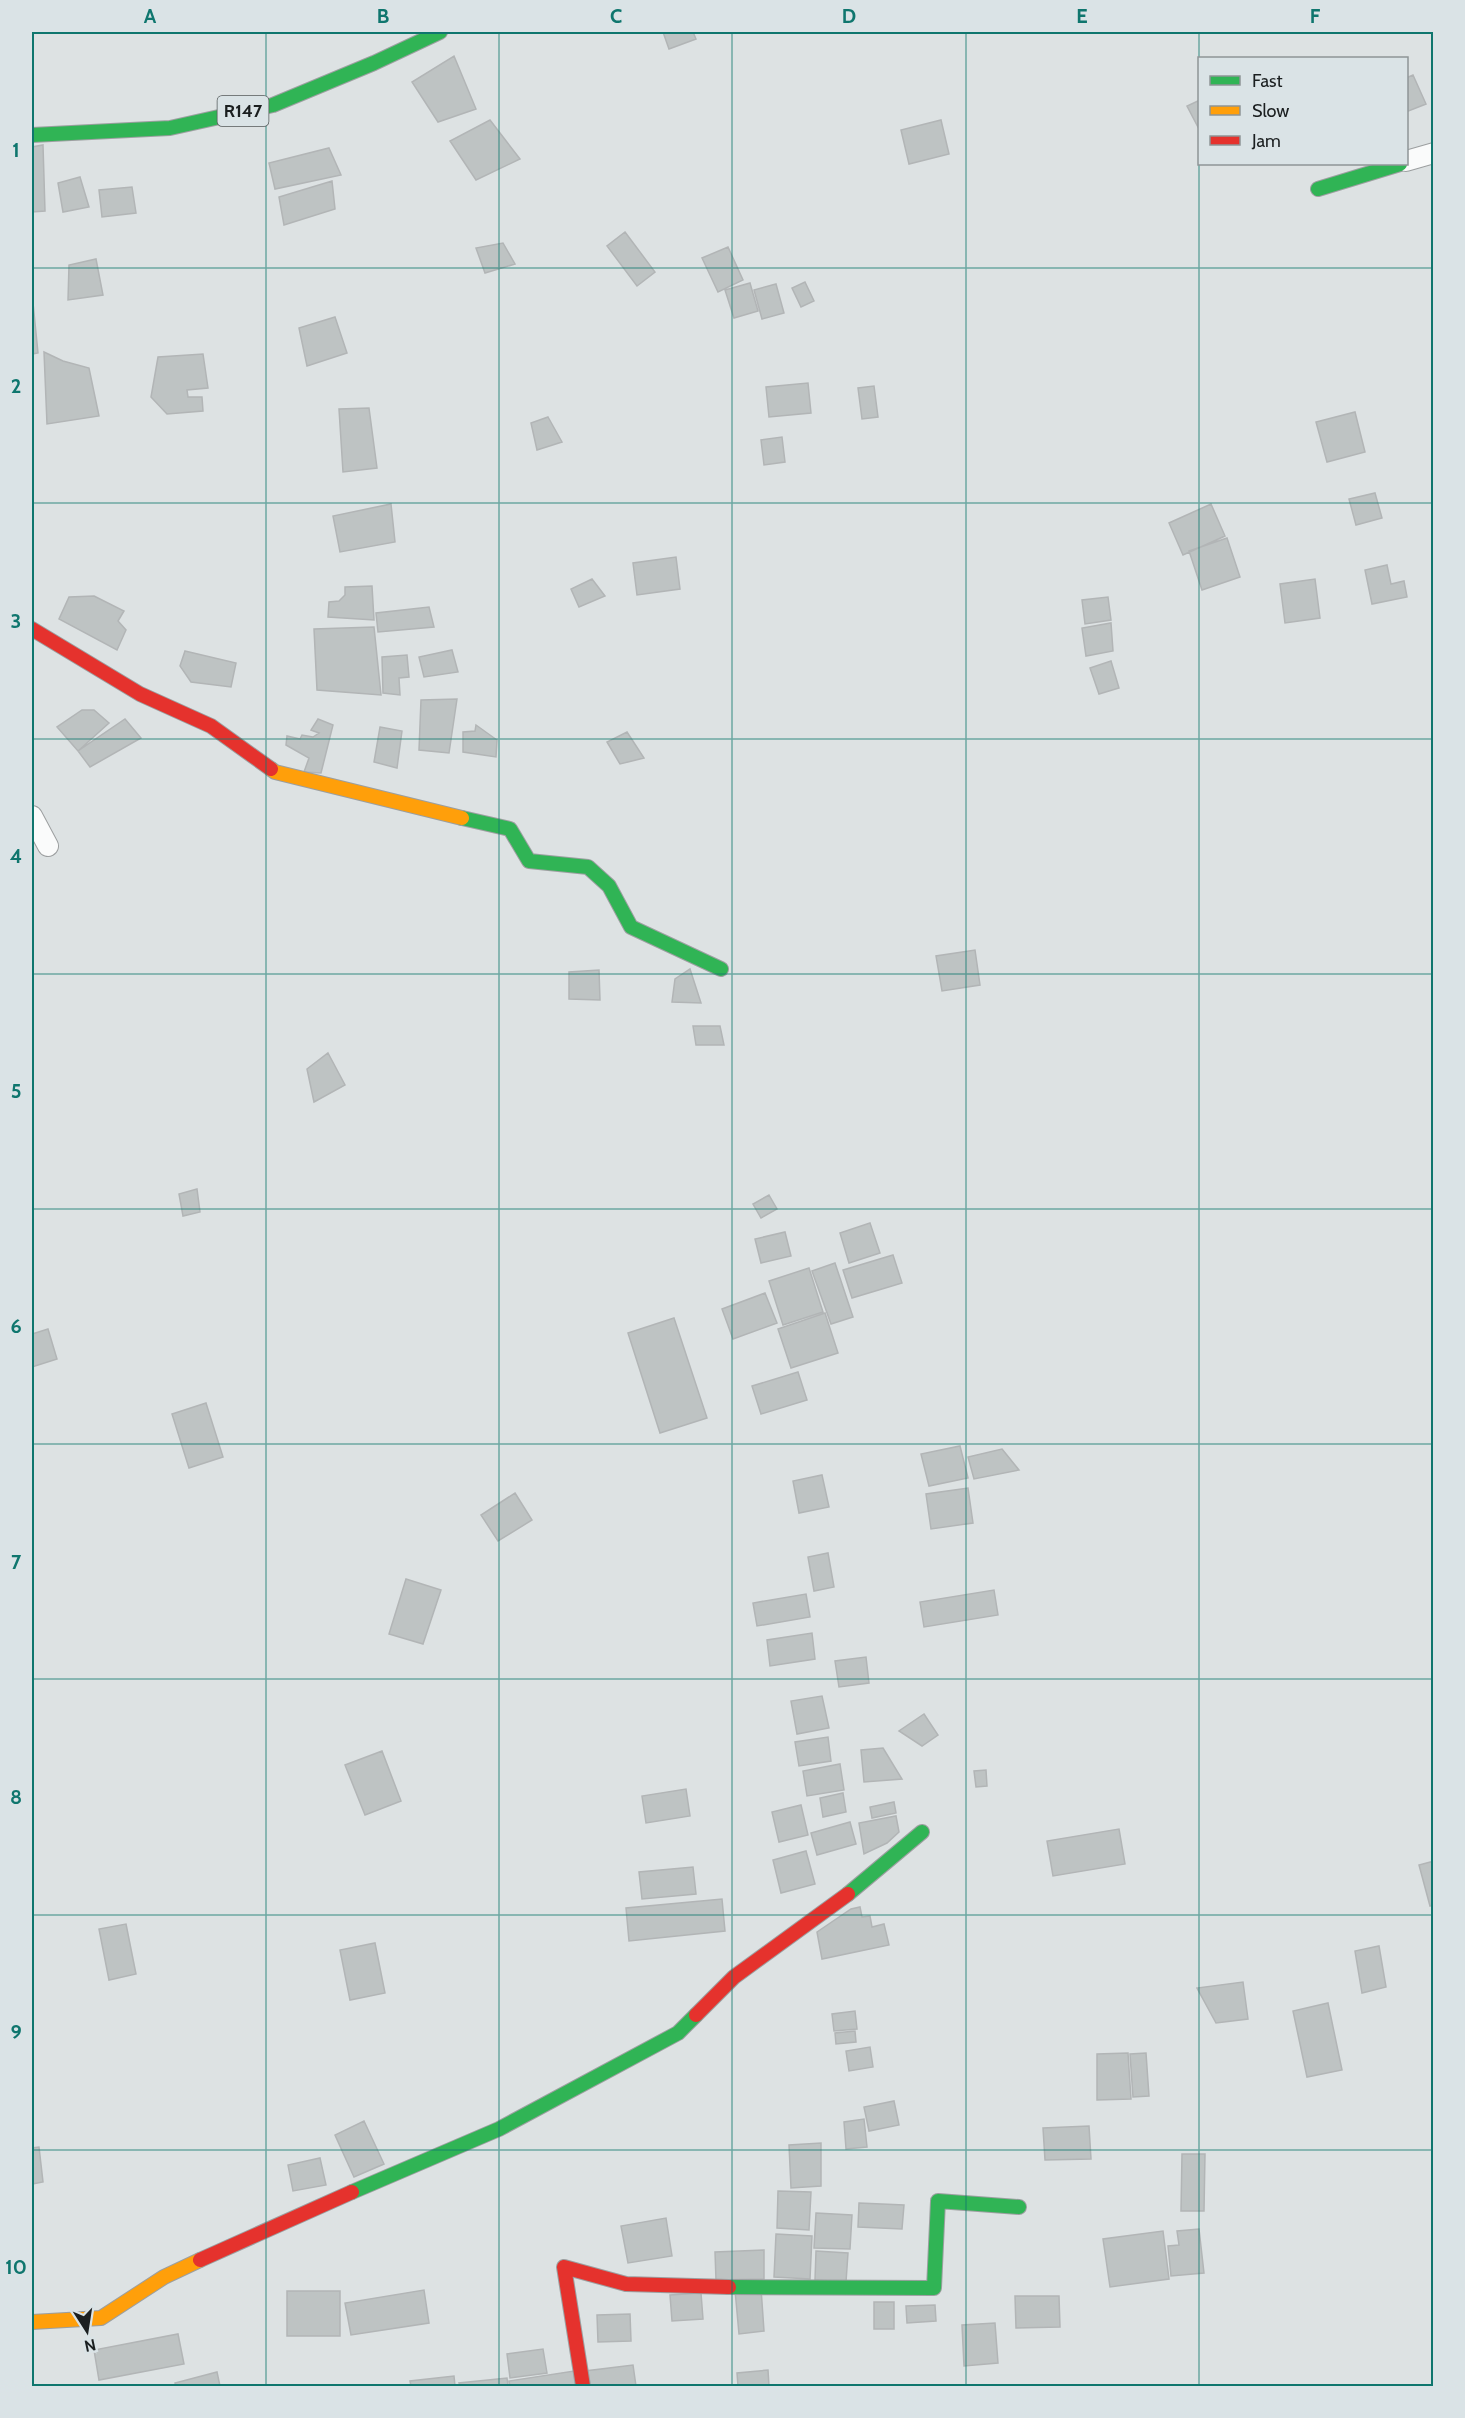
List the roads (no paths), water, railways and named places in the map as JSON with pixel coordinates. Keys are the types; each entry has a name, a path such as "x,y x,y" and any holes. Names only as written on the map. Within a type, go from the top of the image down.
{"street":[{"name":"R147","path":"32,135 170,128 273,105 374,63 440,32"},
{"path":"1408,161 1434,153"},
{"path":"1318,189 1397,165"},
{"path":"32,629 140,694 212,726 275,772 411,807 510,829 529,861 588,867 609,886 631,927 721,969"},
{"path":"32,816 48,846"},
{"path":"32,2322 101,2318 164,2277 235,2243 499,2129 678,2033 734,1977 848,1894 922,1832"},
{"path":"583,2386 564,2266 626,2284 699,2287 934,2288 938,2201 1019,2207"}]}
